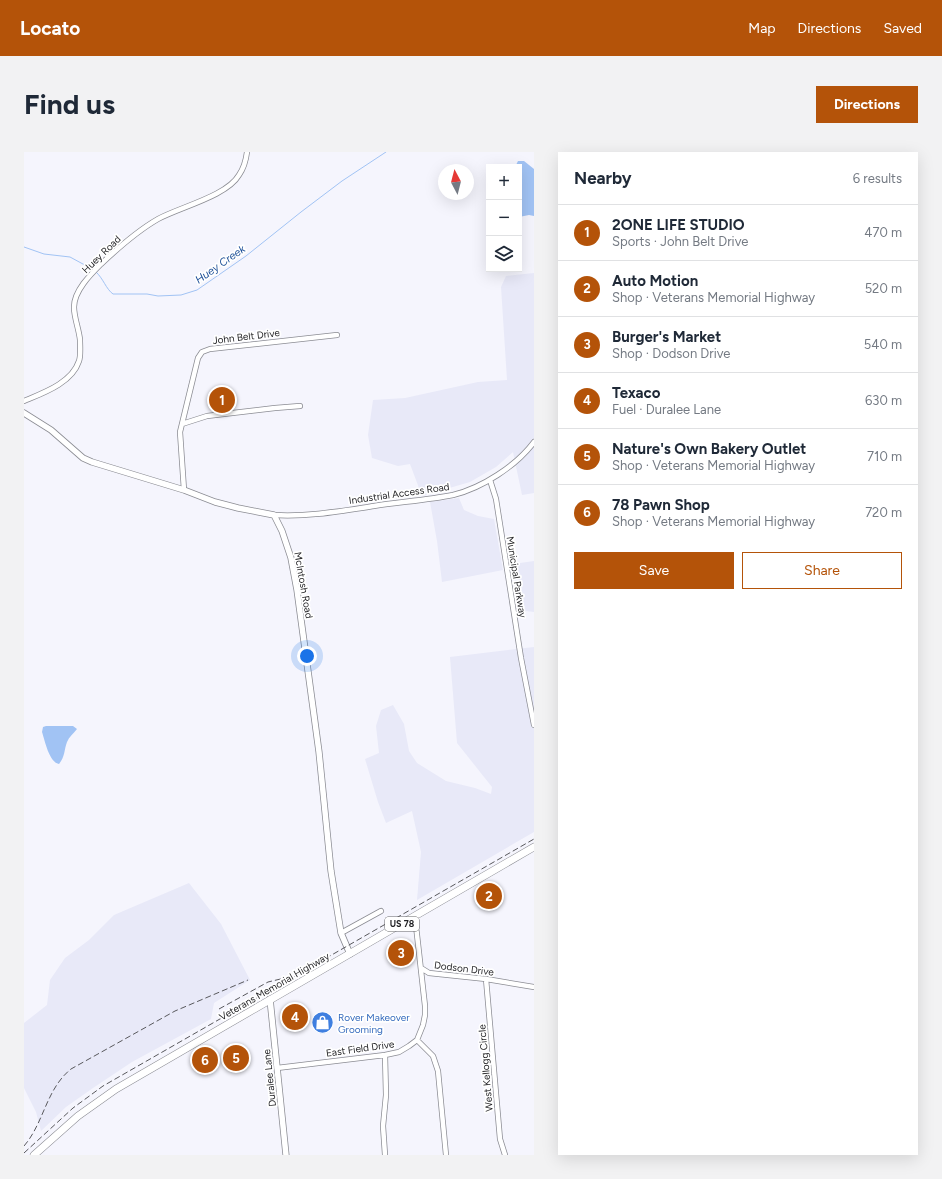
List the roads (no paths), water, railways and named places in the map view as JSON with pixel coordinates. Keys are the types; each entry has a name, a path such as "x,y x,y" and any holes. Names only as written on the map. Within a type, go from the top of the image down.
{"main road":[{"name":"Veterans Memorial Highway","path":"34,1155 73,1120 112,1091 534,847"}],"street":[{"name":"Huey Road","path":"24,401 52,389 74,371 80,360 80,340 74,306 78,293 94,270 134,236 157,220 214,195 226,188 239,176 246,161 247,152"},
{"name":"John Belt Drive","path":"184,490 180,432 198,358 202,352 210,349 337,335"},
{"path":"182,424 207,416 300,406"},
{"path":"24,413 51,430 83,458 92,462 184,490 226,505 274,515"},
{"name":"Industrial Access Road","path":"274,515 312,515 454,495 490,480 515,462 534,442"},
{"name":"Municipal Parkway","path":"490,480 496,498 534,725"},
{"name":"McIntosh Road","path":"274,515 282,531 291,558 297,590 319,752 331,871 341,934 350,954"},
{"path":"341,934 381,911"},
{"name":"Dodson Drive","path":"415,917 421,968 429,973 486,979 534,987"},
{"path":"421,968 425,1015 417,1040 433,1056 438,1071 446,1155"},
{"name":"West Kellogg Circle","path":"486,979 500,1139 505,1155"},
{"name":"Duralee Lane","path":"270,999 286,1155"},
{"name":"East Field Drive","path":"277,1068 385,1055 399,1052 417,1040"},
{"path":"385,1055 386,1095 383,1126 385,1155"}],"water":[{"path":"518,161 524,161 534,169 534,216 522,216 522,164 516,164"},
{"path":"73,726 77,729 68,740 59,764 50,755 46,746 42,732 43,727"}],"waterway":[{"name":"Huey Creek","path":"96,272 113,294 147,294 158,296 181,295 197,290 246,256 342,181 386,152"},
{"name":"Huey Creek","path":"24,247 44,254 70,257 94,270"}],"railway":[{"path":"24,1153 73,1108 103,1086 534,839"},
{"path":"219,1009 268,982 289,977"},
{"path":"24,1146 31,1137 56,1086 71,1069 175,1011 248,980"}],"place":[{"name":"2ONE LIFE STUDIO","path":"222,400"},
{"name":"Auto Motion","path":"489,896"},
{"name":"Burger's Market","path":"401,953"},
{"name":"Texaco","path":"295,1017"},
{"name":"Rover Makeover Grooming","path":"323,1023"},
{"name":"Nature's Own Bakery Outlet","path":"236,1058"},
{"name":"78 Pawn Shop","path":"205,1060"}]}
